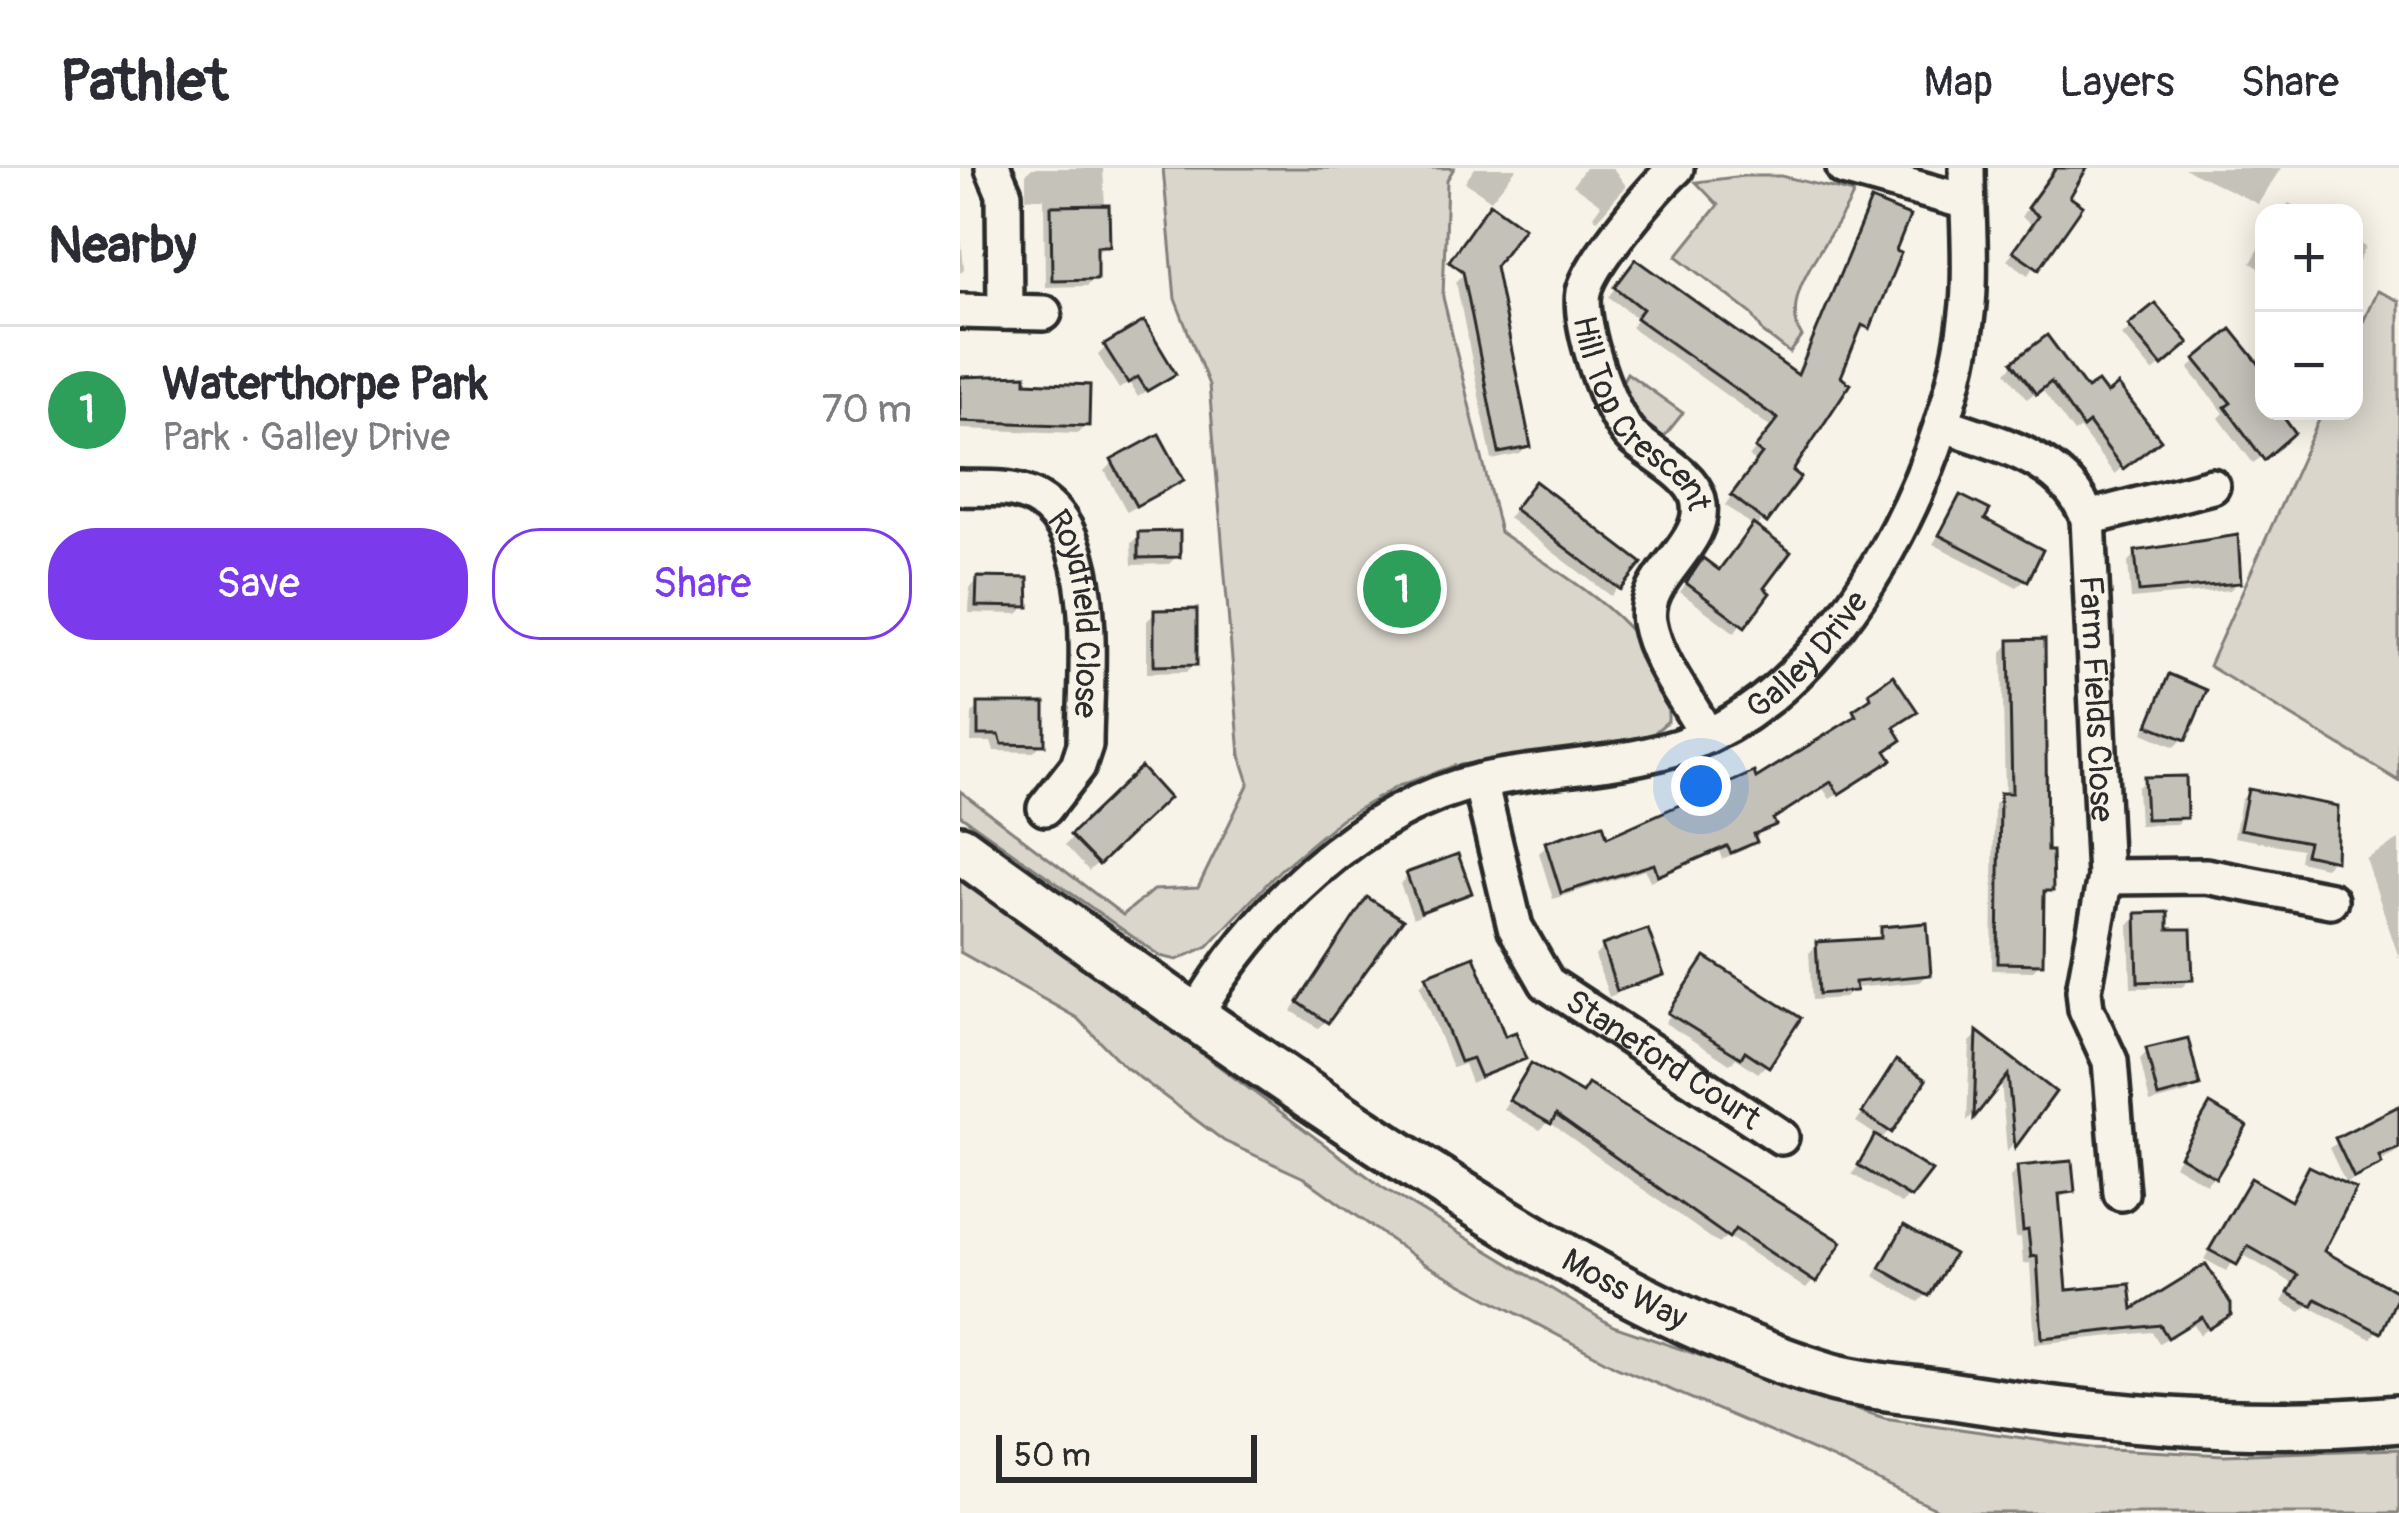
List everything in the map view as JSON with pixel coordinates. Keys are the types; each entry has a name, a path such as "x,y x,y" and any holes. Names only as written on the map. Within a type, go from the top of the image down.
{"street":[{"path":"993,168 1004,194 1005,312"},
{"name":"Hill Top Crescent","path":"1676,168 1593,272 1583,307 1618,422 1691,485 1699,501 1697,525 1652,592 1648,619 1658,650 1708,736"},
{"path":"1844,168 1967,185"},
{"name":"Galley Drive","path":"1193,1018 1294,890 1355,835 1412,801 1480,781 1593,766 1708,736 1757,709 1800,673 1898,524 1943,424 1968,305 1967,185"},
{"path":"960,311 1044,313"},
{"path":"1943,424 2059,473 2078,494 2088,518 2212,486"},
{"name":"Roydfield Close","path":"960,488 1030,495 1049,506 1076,544 1085,745 1078,766 1045,808"},
{"name":"Farm Fields Close","path":"2088,518 2105,877 2084,990 2086,1009 2110,1061 2121,1193"},
{"name":"Staneford Court","path":"1480,781 1515,927 1547,983 1781,1137"},
{"name":"Moss Way","path":"960,849 1193,1018 1525,1235 1681,1318 1834,1377 2170,1422 2313,1427 2399,1419"},
{"path":"2105,877 2206,876 2330,900"}],"shaded area":[{"path":"1163,168 1454,168 1447,180 1443,297 1500,532 1583,588 1634,634 1653,660 1665,689 1668,721 1647,739 1454,766 1398,786 1341,819 1280,870 1208,946 1177,960 1160,956 960,815 960,791 1123,915 1153,890 1198,888 1249,783 1240,755 1209,385 1175,299"},
{"path":"1781,176 1854,193 1802,283 1796,319 1802,337 1790,353 1764,333 1752,314 1677,256 1718,205 1696,182"},
{"path":"2377,291 2399,301 2399,781 2209,666 2319,420 2363,420 2363,322"},
{"path":"1627,373 1683,413 1659,443 1626,414 1617,391"},
{"path":"960,880 1009,911 1382,1187 1613,1326 1884,1418 2092,1448 2224,1455 2399,1449 2399,1513 1944,1513 1831,1458 1617,1367 1423,1263 1304,1178 1224,1141 1124,1066 1077,1018 960,952"}],"building":[{"path":"2056,168 2087,168 2070,197 2083,206 2039,269 2013,251 2038,216 2027,208"},
{"path":"1871,200 1910,216 1896,251 1901,253 1870,329 1862,325 1841,377 1850,384 1793,471 1801,477 1767,523 1731,495 1762,454 1755,448 1778,419 1636,318 1643,309 1615,287 1636,259 1798,375"},
{"path":"1490,203 1524,227 1495,266 1531,447 1499,453 1463,271 1449,261"},
{"path":"1109,205 1110,246 1097,246 1097,279 1052,280 1051,206"},
{"path":"2155,303 2189,343 2162,366 2128,325"},
{"path":"1144,321 1176,374 1147,391 1138,377 1128,383 1104,345"},
{"path":"2231,329 2255,359 2255,420 2286,420 2295,433 2264,460 2225,407 2231,403 2195,359"},
{"path":"2047,335 2087,389 2098,382 2107,394 2118,385 2161,440 2123,469 2089,423 2083,428 2051,382 2036,394 2012,362"},
{"path":"1026,375 1026,382 1090,385 1089,426 960,421 960,377"},
{"path":"1159,434 1184,480 1136,506 1111,460"},
{"path":"1535,481 1642,563 1621,590 1514,509"},
{"path":"1960,495 1990,510 1985,519 2043,550 2028,581 1939,535"},
{"path":"1753,524 1791,552 1764,588 1770,593 1745,627 1686,583 1703,558 1719,570"},
{"path":"1180,531 1180,557 1138,558 1138,532"},
{"path":"2238,535 2241,583 2139,592 2135,551"},
{"path":"977,577 1028,578 1029,607 976,606"},
{"path":"1197,609 1197,665 1154,666 1154,610"},
{"path":"2045,639 2047,851 2052,851 2053,891 2044,891 2043,964 1998,963 2000,793 2012,793 2009,640"},
{"path":"2169,674 2207,690 2186,740 2148,725"},
{"path":"1893,675 1918,712 1894,727 1902,740 1886,751 1892,760 1839,794 1831,782 1773,819 1776,825 1754,834 1757,842 1731,853 1727,846 1658,876 1654,864 1561,893 1545,842 1603,824 1607,837 1754,772 1756,778 1856,716 1853,710 1871,698 1869,692"},
{"path":"978,703 1045,703 1045,745 1002,744 999,735 978,735"},
{"path":"1141,767 1169,798 1099,865 1070,835"},
{"path":"2186,776 2187,818 2146,819 2144,777"},
{"path":"2248,789 2338,806 2336,861 2305,854 2308,842 2240,829"},
{"path":"1458,854 1472,893 1421,912 1406,873"},
{"path":"1367,897 1403,920 1328,1023 1298,1002"},
{"path":"2168,912 2168,929 2191,929 2193,980 2138,982 2136,913"},
{"path":"1927,923 1931,975 1855,982 1856,991 1819,994 1816,942 1881,938 1881,927"},
{"path":"1648,929 1664,975 1617,991 1602,945"},
{"path":"1474,956 1505,1036 1516,1032 1526,1059 1480,1077 1472,1058 1460,1062 1426,975"},
{"path":"1705,957 1801,1018 1769,1067 1745,1051 1741,1058 1668,1013"},
{"path":"1977,1031 2056,1092 2015,1148 2008,1075 1974,1118"},
{"path":"2188,1038 2200,1086 2158,1097 2146,1048"},
{"path":"1896,1060 1926,1080 1892,1133 1862,1113"},
{"path":"1531,1063 1582,1093 1588,1084 1842,1242 1816,1283 1735,1229 1729,1238 1556,1115 1551,1124 1509,1100"},
{"path":"2210,1104 2247,1126 2216,1178 2180,1156"},
{"path":"2399,1106 2399,1148 2379,1156 2382,1164 2354,1178 2335,1138"},
{"path":"1875,1135 1932,1171 1911,1198 1858,1165"},
{"path":"2072,1161 2075,1192 2059,1194 2067,1290 2130,1284 2133,1309 2206,1264 2231,1304 2231,1315 2209,1329 2202,1317 2168,1338 2160,1325 2042,1338 2037,1256 2031,1257 2028,1230 2023,1231 2017,1166"},
{"path":"2309,1166 2356,1189 2324,1251 2399,1293 2381,1333 2316,1299 2312,1306 2288,1293 2298,1275 2248,1246 2237,1265 2209,1250 2251,1178 2291,1201"},
{"path":"1904,1225 1954,1254 1929,1296 1880,1268"}],"place":[{"name":"Waterthorpe Park","path":"1402,589"}]}
